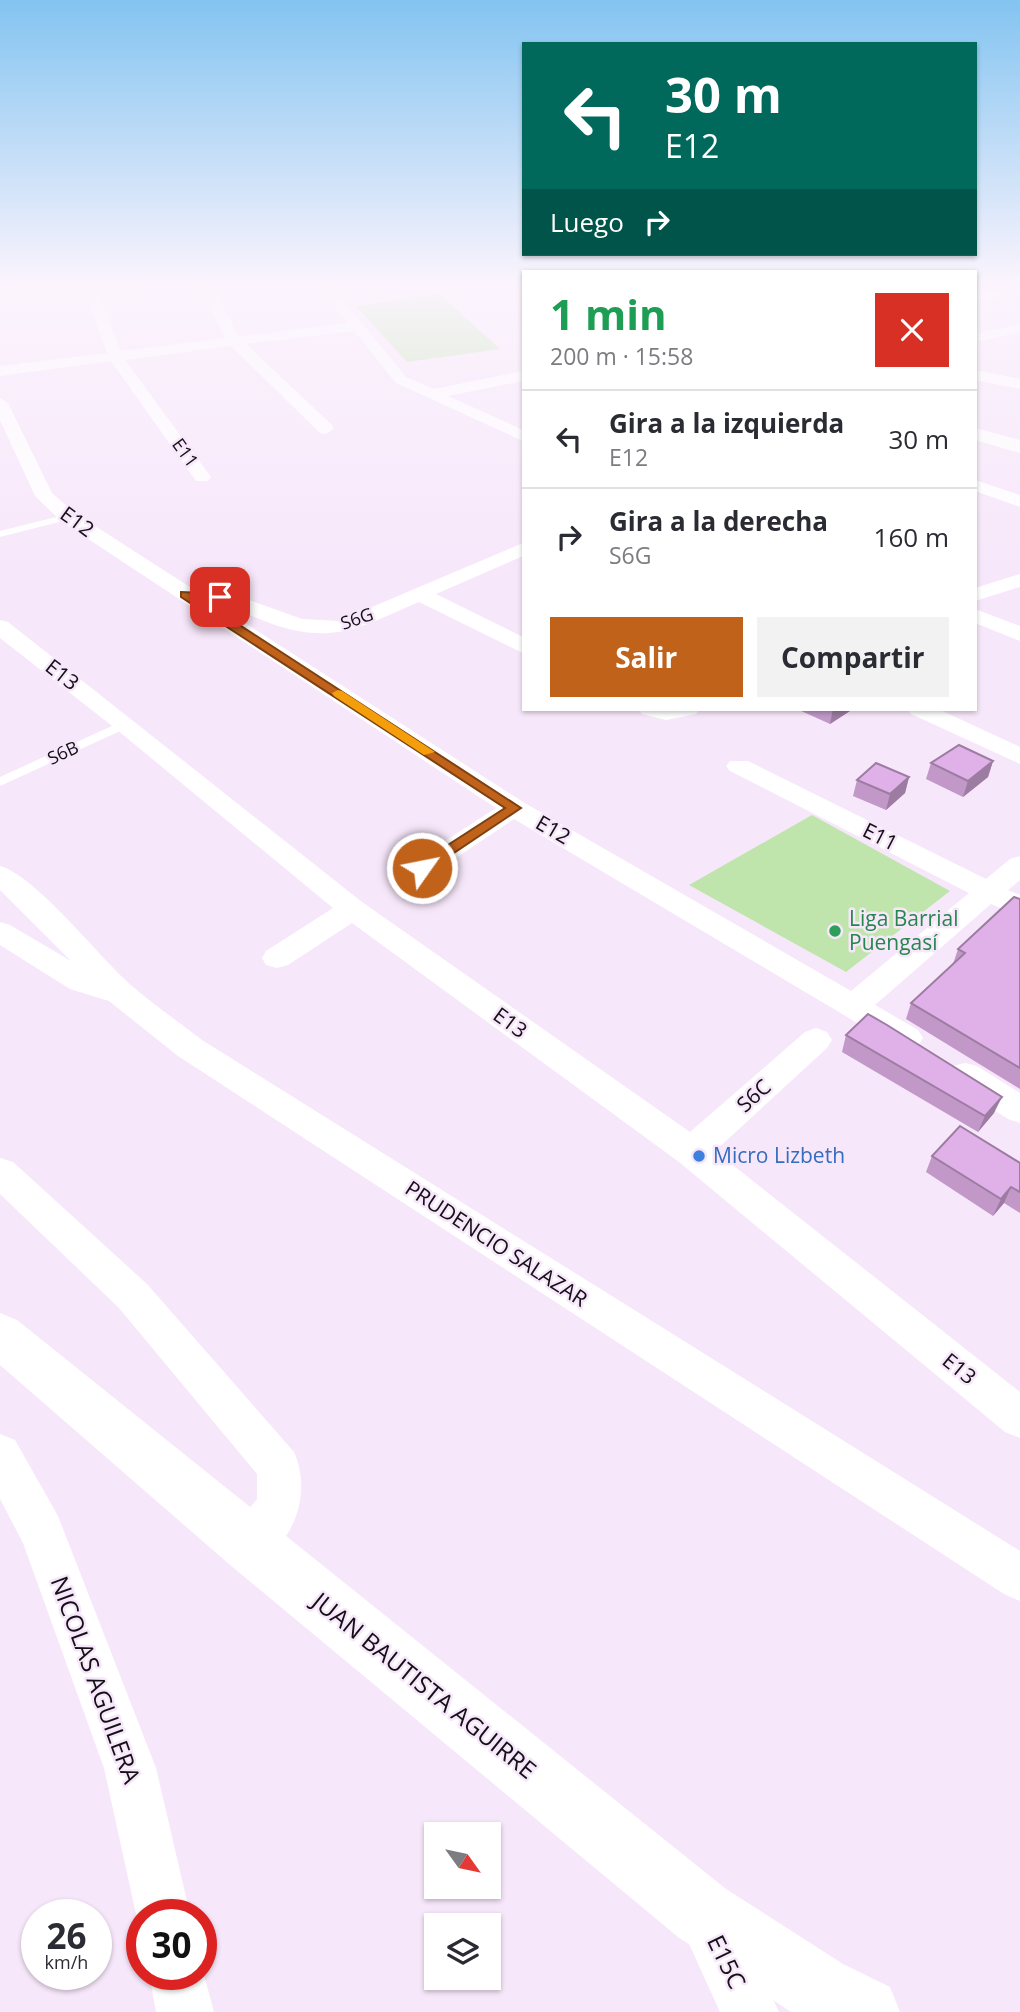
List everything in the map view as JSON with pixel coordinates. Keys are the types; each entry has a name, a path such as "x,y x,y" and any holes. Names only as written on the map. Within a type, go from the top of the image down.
{"main road":[{"path":"977,421 1020,433"},
{"path":"977,435 1020,447"},
{"name":"JUAN BAUTISTA AGUIRRE","path":"0,1335 249,1544 702,1913 818,1989 865,2012"}],"street":[{"name":"E11","path":"132,378 202,477"},
{"path":"273,378 326,429"},
{"path":"399,378 429,395 522,436"},
{"path":"429,395 514,378"},
{"path":"989,378 1020,384"},
{"name":"E12","path":"0,403 44,496 68,517 514,808 854,1005 1020,1110"},
{"path":"977,486 1020,501"},
{"name":"S6G","path":"184,594 230,599 292,625 322,629 355,622 522,549"},
{"path":"977,594 1020,580"},
{"path":"421,594 522,645"},
{"path":"977,616 1020,634"},
{"name":"E13","path":"0,627 125,724 352,909 691,1152 1020,1418"},
{"path":"923,711 1020,756"},
{"name":"E11","path":"739,766 1020,907"},
{"path":"422,868 514,808"},
{"path":"854,1005 1020,864"},
{"name":"PRUDENCIO SALAZAR","path":"0,875 26,897 120,993 190,1048 1020,1578"},
{"path":"277,958 352,909"},
{"path":"0,932 81,981 120,993"},
{"name":"S6C","path":"691,1152 816,1040"},
{"path":"0,1172 133,1296 279,1468 279,1507 249,1544"},
{"name":"NICOLAS AGUILERA","path":"0,1455 42,1532 130,1768 160,1899"},
{"name":"E15C","path":"702,1913 750,2012"},
{"path":"180,1990 185,2012"}],"lane":[{"path":"0,534 68,517"},
{"name":"S6B","path":"0,782 125,724"}],"green space":[{"name":"Liga Barrial Puengasí","path":"812,815 950,891 846,972 689,885"}],"building":[{"path":"959,745 993,761 968,781 931,763"},
{"path":"876,763 909,777 890,794 857,780"},
{"path":"1014,897 1020,899 1020,1068 911,1003 965,953 958,949"},
{"path":"868,1014 1002,1097 985,1116 846,1035"},
{"path":"960,1126 1020,1163 1020,1192 1011,1187 1001,1199 932,1156"}],"slow traffic":[{"path":"338,693 428,752"}],"place":[{"name":"Liga Barrial Puengasí","path":"835,931"},
{"name":"Micro Lizbeth","path":"699,1156"}],"route":[{"path":"220,597 184,594 514,808 422,868"}]}
